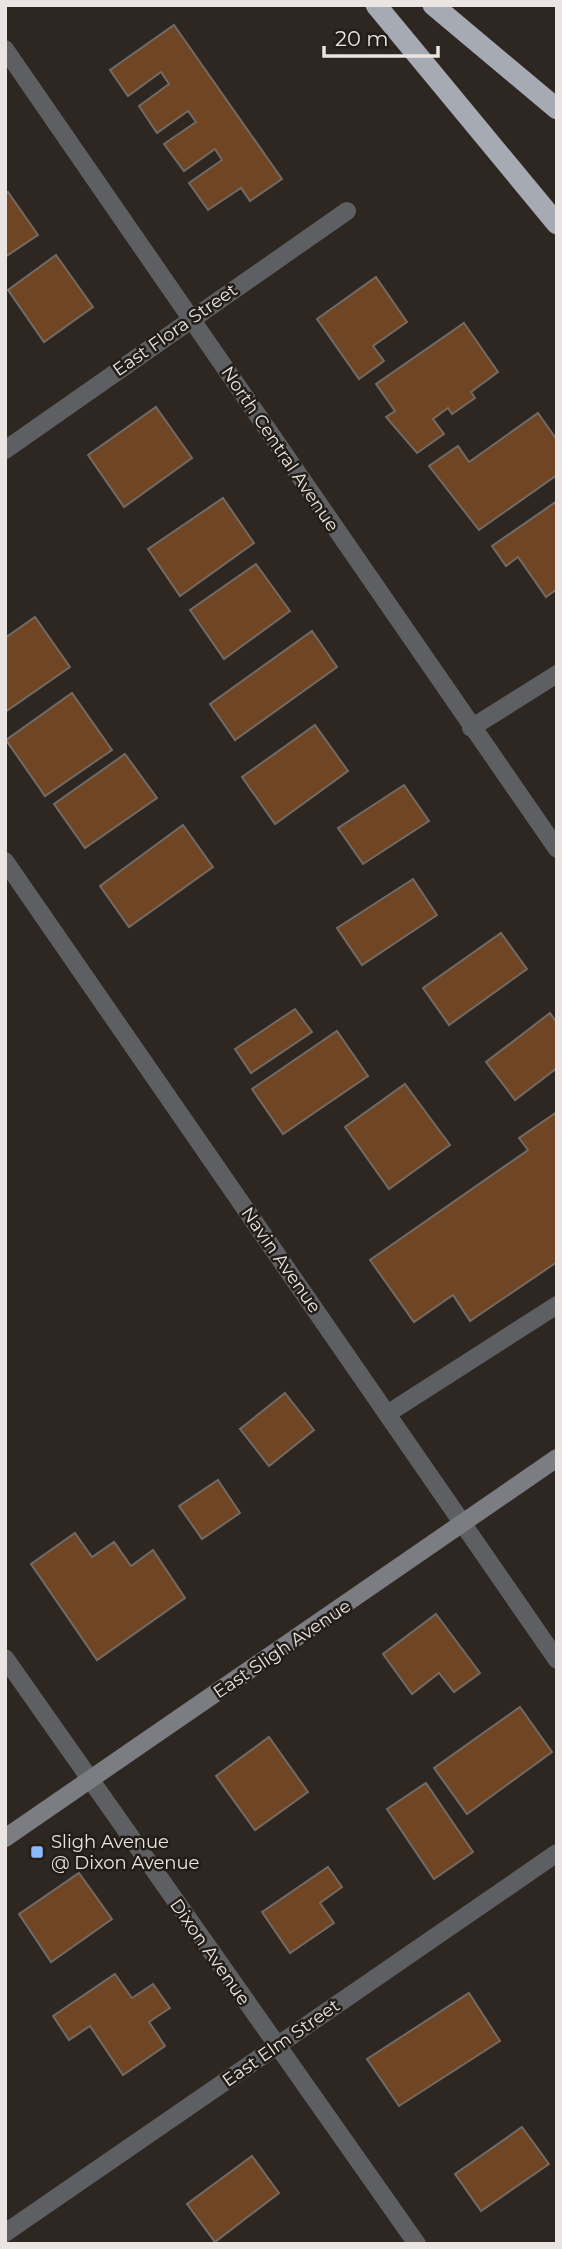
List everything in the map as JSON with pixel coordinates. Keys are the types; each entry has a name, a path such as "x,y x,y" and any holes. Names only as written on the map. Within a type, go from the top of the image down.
{"highway":[{"path":"376,5 557,225"},
{"path":"433,5 557,109"}],"main road":[{"name":"East Sligh Avenue","path":"5,1838 464,1525 557,1458"}],"street":[{"name":"North Central Avenue","path":"5,48 471,728 557,849"},
{"name":"East Flora Street","path":"5,450 347,211"},
{"path":"471,728 557,674"},
{"name":"Navin Avenue","path":"5,860 557,1660"},
{"path":"387,1414 557,1305"},
{"name":"Dixon Avenue","path":"5,1658 417,2244"},
{"name":"East Elm Street","path":"5,2232 557,1853"}],"building":[{"path":"174,25 282,179 250,201 241,188 208,210 189,183 222,160 215,149 184,171 164,144 196,122 188,111 157,133 139,106 169,84 161,72 128,96 110,70"},
{"path":"8,192 38,235 5,257 5,194"},
{"path":"56,255 93,307 44,342 8,290"},
{"path":"376,277 407,322 373,346 384,361 359,379 317,319"},
{"path":"464,323 498,372 471,392 475,398 452,414 448,408 433,419 444,434 417,453 386,417 395,411 376,384"},
{"path":"156,407 192,458 124,507 88,455"},
{"path":"538,413 557,440 557,475 479,530 429,466 458,446 469,462"},
{"path":"223,498 254,543 180,596 148,549"},
{"path":"557,501 557,589 546,597 518,557 506,566 492,546"},
{"path":"256,564 290,611 224,659 190,610"},
{"path":"35,617 70,667 5,712 5,638"},
{"path":"312,631 337,667 235,740 210,704"},
{"path":"72,693 112,750 45,796 6,740"},
{"path":"315,725 348,771 275,824 242,777"},
{"path":"125,754 157,798 85,848 54,804"},
{"path":"404,785 429,821 363,864 338,828"},
{"path":"183,825 213,867 129,927 100,886"},
{"path":"413,879 437,915 362,965 337,928"},
{"path":"501,933 527,969 449,1025 423,988"},
{"path":"295,1009 312,1032 251,1073 235,1049"},
{"path":"550,1013 557,1023 557,1068 515,1100 486,1062"},
{"path":"337,1031 368,1076 283,1134 252,1089"},
{"path":"405,1084 450,1145 389,1189 345,1127"},
{"path":"557,1112 557,1262 470,1321 453,1295 414,1322 370,1260 528,1150 519,1138"},
{"path":"285,1393 314,1430 269,1466 240,1429"},
{"path":"218,1480 240,1513 202,1539 179,1506"},
{"path":"75,1533 92,1557 114,1542 131,1566 153,1550 185,1598 97,1660 31,1564"},
{"path":"436,1614 480,1673 454,1692 439,1673 412,1694 383,1654"},
{"path":"520,1707 552,1752 467,1814 434,1768"},
{"path":"269,1737 308,1792 255,1830 216,1776"},
{"path":"426,1783 473,1852 434,1879 387,1809"},
{"path":"328,1867 342,1887 320,1903 334,1923 290,1953 262,1912"},
{"path":"79,1873 112,1919 51,1962 19,1914"},
{"path":"115,1974 132,1998 153,1984 170,2008 149,2022 165,2046 123,2075 90,2026 69,2040 53,2016"},
{"path":"469,1993 500,2041 399,2106 367,2059"},
{"path":"522,2127 549,2164 481,2211 455,2174"},
{"path":"252,2156 279,2193 215,2242 187,2204"}],"place":[{"name":"Sligh Avenue @ Dixon Avenue","path":"37,1852"}]}
